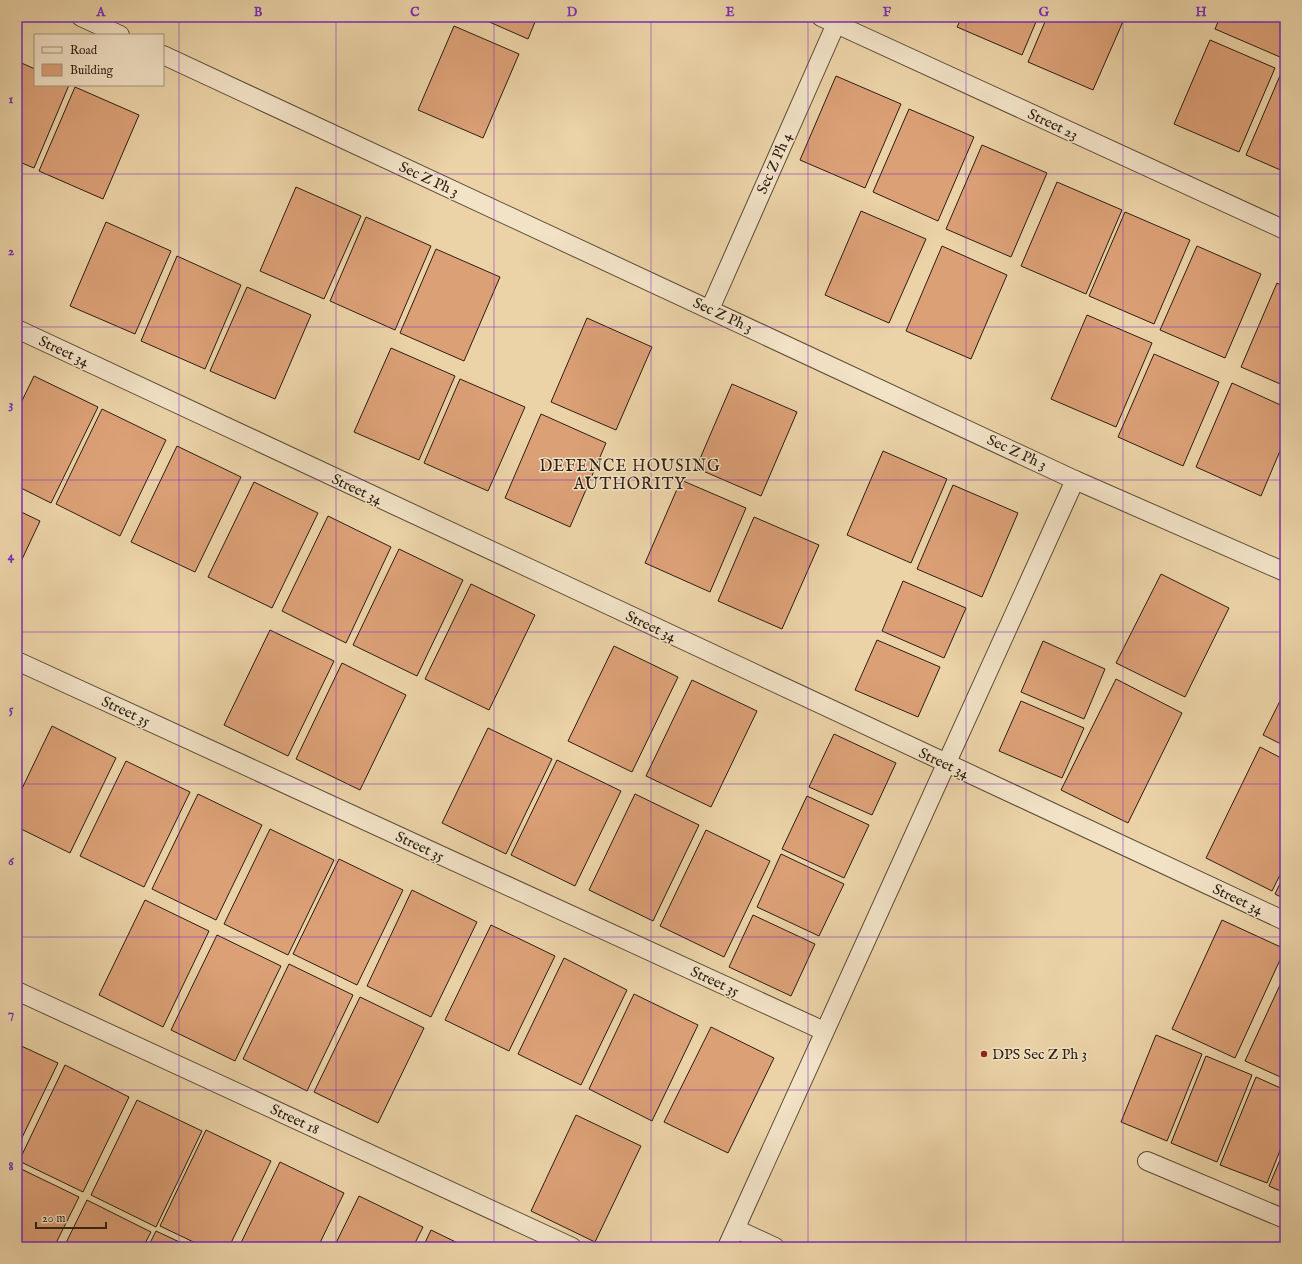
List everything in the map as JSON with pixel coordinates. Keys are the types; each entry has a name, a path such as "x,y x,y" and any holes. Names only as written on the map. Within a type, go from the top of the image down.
{"street":[{"path":"82,17 118,34"},
{"name":"Street 23","path":"832,19 1285,230"},
{"name":"Sec Z Ph 4","path":"710,309 832,19"},
{"name":"Sec Z Ph 3","path":"164,55 1075,480 1285,572"},
{"name":"Street 34","path":"17,329 1285,921"},
{"path":"727,1247 1075,480"},
{"name":"Street 35","path":"17,661 824,1031"},
{"name":"Street 18","path":"17,991 572,1247"},
{"path":"1147,1162 1285,1219"},
{"path":"736,1229 775,1247"}],"building":[{"path":"478,17 537,17 528,39"},
{"path":"962,17 1038,17 1022,55 957,27"},
{"path":"1047,17 1125,17 1093,90 1028,62"},
{"path":"1220,17 1285,17 1285,45 1280,57 1215,29"},
{"path":"454,26 519,54 483,138 418,110"},
{"path":"1210,40 1275,68 1239,152 1174,124"},
{"path":"17,61 34,69 34,86 69,86 34,168 17,161"},
{"path":"1282,71 1285,73 1285,172 1246,155"},
{"path":"836,76 901,104 865,188 800,160"},
{"path":"75,87 139,115 103,199 39,171"},
{"path":"909,109 974,137 938,221 873,192"},
{"path":"982,145 1047,173 1011,257 946,229"},
{"path":"17,182 21,184 17,192"},
{"path":"1057,182 1122,210 1086,294 1021,266"},
{"path":"296,187 361,216 324,299 260,271"},
{"path":"861,211 926,239 889,323 825,295"},
{"path":"1125,212 1190,240 1154,324 1089,296"},
{"path":"366,217 431,246 395,330 330,301"},
{"path":"106,222 171,251 135,334 70,306"},
{"path":"942,246 1007,275 971,359 906,331"},
{"path":"1197,246 1261,274 1225,358 1160,330"},
{"path":"436,249 500,277 464,361 400,333"},
{"path":"177,256 241,285 205,369 141,341"},
{"path":"1277,283 1285,287 1285,386 1241,367"},
{"path":"247,287 311,315 275,399 210,371"},
{"path":"1087,315 1152,343 1116,427 1051,399"},
{"path":"587,318 652,347 616,430 551,402"},
{"path":"391,348 455,376 419,460 354,432"},
{"path":"1154,354 1219,382 1183,466 1118,437"},
{"path":"17,366 22,369 17,378"},
{"path":"34,376 98,407 51,503 17,486 17,411"},
{"path":"460,379 525,407 488,491 424,463"},
{"path":"1232,383 1285,407 1285,439 1261,496 1196,467"},
{"path":"732,384 797,412 761,496 696,468"},
{"path":"102,409 166,440 120,536 56,504"},
{"path":"541,414 606,443 570,527 505,498"},
{"path":"177,446 241,477 195,572 131,542"},
{"path":"883,451 947,479 911,563 847,535"},
{"path":"681,480 746,508 710,592 645,563"},
{"path":"254,482 318,513 272,608 208,577"},
{"path":"953,485 1018,513 982,597 917,569"},
{"path":"17,510 40,521 17,570"},
{"path":"328,516 391,547 346,643 282,611"},
{"path":"754,517 819,545 782,629 718,601"},
{"path":"399,549 463,580 417,676 353,645"},
{"path":"1161,574 1229,608 1185,697 1116,663"},
{"path":"903,581 966,608 944,658 882,631"},
{"path":"471,584 535,615 489,710 425,679"},
{"path":"270,630 334,661 288,756 224,725"},
{"path":"877,640 940,667 918,717 855,690"},
{"path":"1043,641 1105,669 1084,719 1021,692"},
{"path":"614,646 678,677 632,772 568,741"},
{"path":"342,663 406,695 360,790 296,759"},
{"path":"1116,679 1182,713 1128,823 1061,790"},
{"path":"692,680 757,711 711,807 646,776"},
{"path":"1285,691 1285,746 1263,735"},
{"path":"1021,701 1084,728 1062,778 999,751"},
{"path":"52,726 116,758 70,853 17,827 17,799"},
{"path":"488,728 552,759 506,854 442,823"},
{"path":"834,734 896,763 872,815 809,787"},
{"path":"1260,747 1285,760 1285,865 1272,891 1206,858"},
{"path":"557,760 621,791 575,886 511,855"},
{"path":"126,761 190,792 144,887 80,856"},
{"path":"198,794 262,825 216,920 152,889"},
{"path":"635,794 699,825 653,921 589,890"},
{"path":"807,796 869,825 844,878 782,849"},
{"path":"270,829 334,860 288,955 224,924"},
{"path":"706,830 770,861 724,957 660,926"},
{"path":"781,854 844,884 819,936 757,907"},
{"path":"339,859 403,890 357,985 293,954"},
{"path":"1285,873 1285,899 1275,894"},
{"path":"412,890 477,922 431,1017 367,986"},
{"path":"145,900 209,931 163,1027 99,995"},
{"path":"753,915 815,944 791,996 729,967"},
{"path":"1222,920 1285,949 1235,1058 1172,1029"},
{"path":"491,925 555,956 509,1051 445,1020"},
{"path":"217,935 281,966 235,1061 171,1030"},
{"path":"564,958 627,990 581,1085 518,1054"},
{"path":"289,964 353,995 307,1091 243,1059"},
{"path":"1285,974 1285,1079 1245,1061"},
{"path":"634,994 698,1025 652,1121 589,1089"},
{"path":"360,997 424,1028 378,1123 314,1092"},
{"path":"711,1027 774,1058 728,1153 664,1122"},
{"path":"1156,1035 1202,1054 1167,1141 1121,1122"},
{"path":"17,1044 58,1063 17,1148"},
{"path":"1206,1056 1252,1075 1217,1162 1171,1143"},
{"path":"65,1065 129,1097 83,1192 19,1161"},
{"path":"1256,1077 1285,1090 1285,1138 1267,1183 1220,1165"},
{"path":"137,1100 202,1131 156,1227 91,1195"},
{"path":"576,1115 641,1146 595,1242 531,1211"},
{"path":"206,1130 271,1161 229,1247 204,1247 160,1226"},
{"path":"1285,1148 1285,1193 1269,1186"},
{"path":"280,1162 344,1193 318,1247 239,1247"},
{"path":"17,1167 79,1197 54,1247 17,1247"},
{"path":"359,1196 423,1227 413,1247 334,1247"},
{"path":"87,1200 151,1232 143,1247 64,1247"},
{"path":"431,1230 466,1247 423,1247"},
{"path":"156,1231 190,1247 148,1247"}],"place":[{"name":"DPS Sec Z Ph 3","path":"984,1054"}],"district":[{"name":"DEFENCE HOUSING AUTHORITY","path":"630,474"}]}
